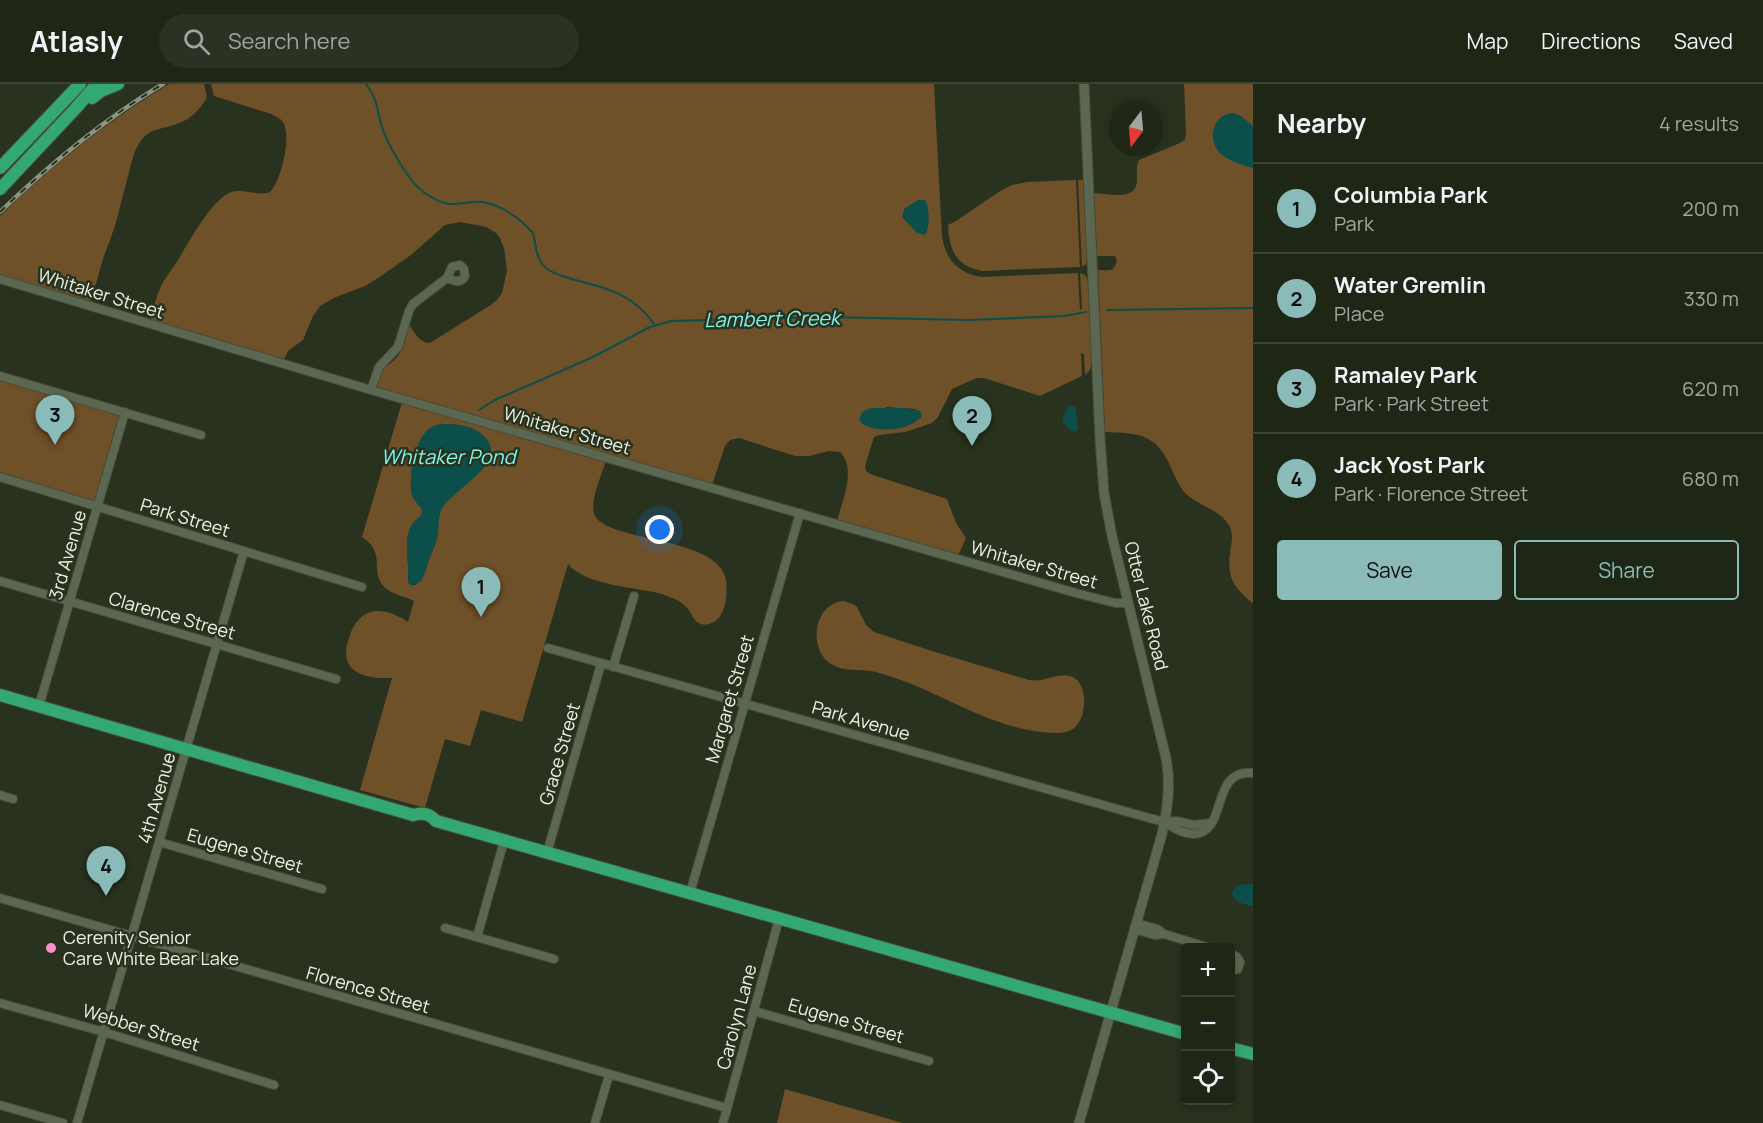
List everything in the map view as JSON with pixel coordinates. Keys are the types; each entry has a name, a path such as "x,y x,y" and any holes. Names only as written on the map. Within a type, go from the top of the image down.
{"main road":[{"path":"0,168 80,84"},
{"path":"0,189 97,84"},
{"path":"76,108 101,90 118,84"},
{"path":"0,695 413,815 418,820 429,824 436,821 1181,1034"},
{"path":"1235,1049 1253,1054"}],"street":[{"name":"Otter Lake Road","path":"1079,1123 1165,822 1169,799 1167,765 1107,514 1103,475 1084,84"},
{"path":"371,390 379,367 398,347 412,304 447,278"},
{"name":"Whitaker Street","path":"0,279 371,390 1094,598 1117,604 1128,603"},
{"path":"0,376 201,435"},
{"name":"3rd Avenue","path":"39,706 125,412"},
{"name":"Park Street","path":"0,477 362,587"},
{"name":"Margaret Street","path":"690,893 800,513"},
{"name":"4th Avenue","path":"77,1123 244,551"},
{"name":"Clarence Street","path":"0,581 336,679"},
{"path":"613,667 634,596"},
{"name":"Park Avenue","path":"549,648 1165,822"},
{"name":"Grace Street","path":"547,853 601,664"},
{"path":"1165,822 1175,829 1191,834 1208,830 1228,783 1238,775 1253,773"},
{"path":"0,795 13,799"},
{"path":"477,937 504,840"},
{"name":"Eugene Street","path":"159,842 322,889"},
{"name":"Florence Street","path":"0,898 728,1108"},
{"name":"Carolyn Lane","path":"723,1123 779,919"},
{"path":"1135,926 1157,929 1164,934 1194,943"},
{"path":"445,928 554,960"},
{"path":"1235,956 1240,962 1238,969 1235,970"},
{"name":"Webber Street","path":"0,1003 104,1032 274,1085"},
{"name":"Eugene Street","path":"754,1011 929,1061"},
{"path":"595,1123 609,1075"},
{"path":"0,1105 61,1123"}],"shaded area":[{"path":"169,84 204,84 207,98 188,119 148,134 138,146 91,301 0,275 0,216 80,145"},
{"path":"211,84 934,84 942,236 946,252 959,268 981,277 1078,273 1080,310 1082,309 1080,273 1085,275 1088,281 1092,361 1090,370 1085,375 1084,354 1081,353 1082,376 1040,396 984,378 977,378 952,389 938,417 932,423 905,432 874,437 865,466 866,471 947,499 956,523 966,538 958,556 837,521 848,476 845,459 840,452 829,451 809,456 795,456 739,438 730,440 725,446 712,485 379,389 377,384 379,377 384,368 400,353 409,325 420,339 430,343 489,306 502,293 507,270 504,248 496,233 486,227 460,222 445,225 411,255 378,278 320,306 303,340 288,351 283,361 150,322 163,283 214,205 234,191 270,192 281,169 286,148 283,122 271,114 214,96","holes":["886,407 915,409 921,413 921,417 910,425 892,428 872,427"]},
{"path":"1184,84 1253,84 1253,603 1241,593 1231,576 1229,562 1232,536 1228,523 1217,513 1185,493 1162,451 1150,440 1134,434 1105,432 1098,270 1113,269 1117,260 1115,256 1097,256 1094,193 1122,195 1133,191 1136,186 1139,160 1149,156 1163,156 1163,150 1185,140"},
{"path":"1076,180 1080,267 982,271 966,265 956,256 950,242 948,225 1000,191 1012,185 1027,182"},
{"path":"1078,180 1083,180 1087,260 1082,267"},
{"path":"0,380 120,414 93,504 0,475"},
{"path":"402,402 606,461 593,508 602,523 617,530 683,547 704,555 719,565 726,580 725,606 715,622 700,624 676,599 599,581 576,571 568,564 522,722 481,710 470,746 445,739 425,808 360,790 392,678 363,675 350,666 346,650 349,638 353,627 359,620 365,614 372,612 389,613 408,622 414,601 391,592 382,584 378,577 374,550 362,537","holes":["440,424 464,426 416,585 411,585 408,582 408,536 413,523 422,514 411,487 416,450 429,429"]},
{"path":"843,601 857,607 866,625 874,632 1029,680 1062,675 1073,677 1078,681 1084,696 1080,721 1075,727 1063,733 1021,729 983,716 889,676 871,671 836,667 824,657 819,649 817,628 825,610"},
{"path":"785,1089 903,1123 777,1123"}],"water":[{"path":"1233,113 1241,116 1253,126 1253,168 1227,158 1215,147 1213,134 1217,122 1226,114"},
{"path":"918,200 925,200 929,212 929,223 925,235 917,233 902,217 904,209"},
{"path":"1069,406 1074,406 1076,410 1078,429 1076,432 1070,430 1063,422 1063,415"},
{"path":"872,408 903,408 920,411 922,414 910,425 902,428 874,428 860,422 863,412"},
{"name":"Whitaker Pond","path":"445,424 466,426 476,430 484,436 490,446 490,456 485,466 446,503 441,511 437,537 425,573 420,581 413,585 408,581 408,537 410,528 423,511 412,495 411,480 414,461 419,443 427,431"},
{"path":"1253,884 1253,906 1235,899 1232,893 1235,888 1240,885"}],"waterway":[{"path":"366,84 375,100 388,142 404,170 421,190 445,203 482,202 503,209 533,233 538,257 545,267 557,274 599,286 629,299 654,324"},
{"name":"Lambert Creek","path":"1107,310 1253,308"},
{"name":"Lambert Creek","path":"479,410 495,400 593,357 650,327 671,321 827,317 968,320 1064,316 1086,312"}],"railway":[{"path":"0,212 78,144 119,112 163,84"}],"place":[{"name":"Ramaley Park","path":"55,445"},
{"name":"Water Gremlin","path":"972,446"},
{"name":"Columbia Park","path":"481,617"},
{"name":"Jack Yost Park","path":"106,896"},
{"name":"Cerenity Senior Care White Bear Lake","path":"51,948"}]}
